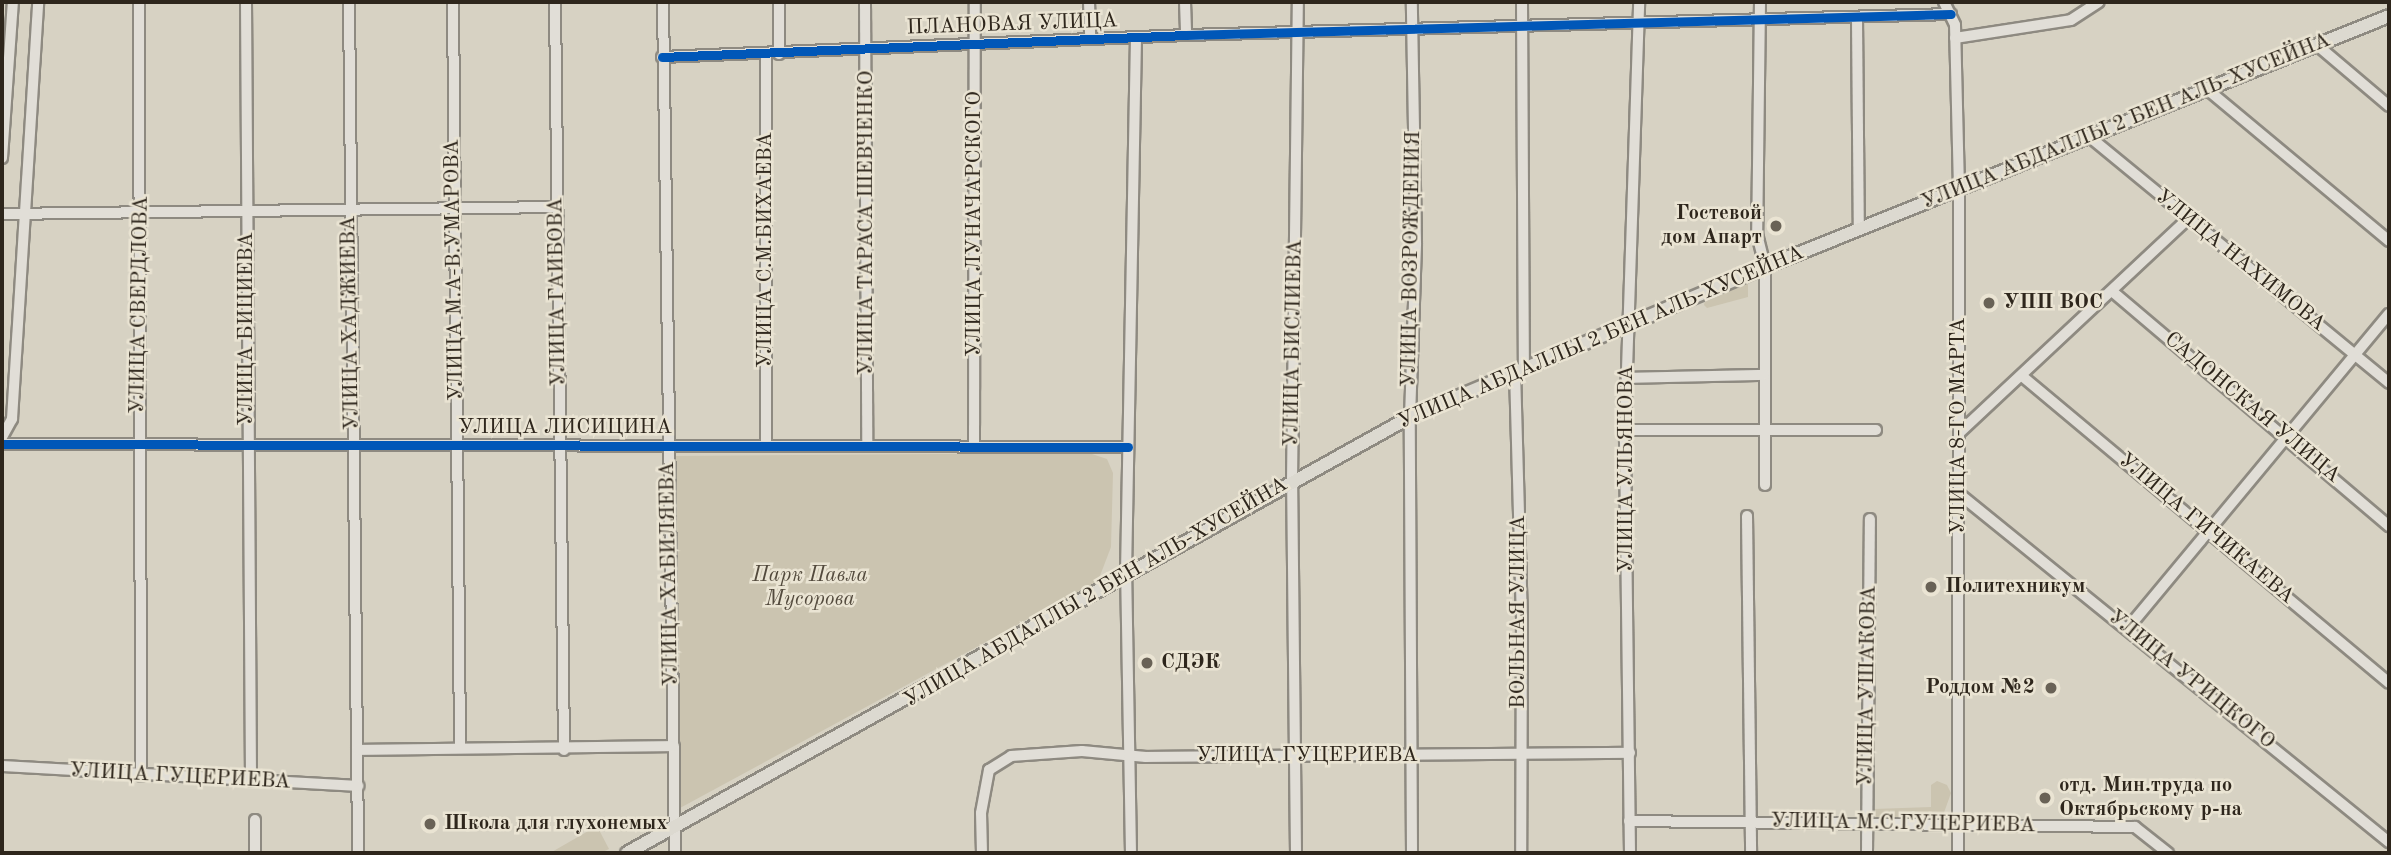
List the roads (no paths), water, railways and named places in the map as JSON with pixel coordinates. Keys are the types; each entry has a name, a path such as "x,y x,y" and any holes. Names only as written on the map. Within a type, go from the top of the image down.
{"main road":[{"name":"УЛИЦА АБДАЛЛЫ 2 БЕН АЛЬ-ХУСЕЙНА","path":"627,853 880,716 1126,573 1410,417 1765,267 2389,16"}],"street":[{"path":"2,158 13,2"},
{"path":"2,437 12,419 27,215 38,2"},
{"name":"УЛИЦА СВЕРДЛОВА","path":"139,2 142,213 139,446 141,776"},
{"name":"УЛИЦА БИЦИЕВА","path":"246,2 251,781"},
{"name":"УЛИЦА ХАДЖИЕВА","path":"349,2 349,209 358,853"},
{"name":"УЛИЦА М.А-В.УМАРОВА","path":"453,2 460,748"},
{"name":"УЛИЦА ГАИБОВА","path":"555,2 564,750"},
{"name":"УЛИЦА ХАБИЛЯЕВА","path":"663,2 667,444 675,853"},
{"path":"779,2 779,54"},
{"name":"УЛИЦА ТАРАСА ШЕВЧЕНКО","path":"865,2 867,445"},
{"name":"УЛИЦА ЛУНАЧАРСКОГО","path":"974,446 975,2"},
{"path":"1089,2 1090,40"},
{"path":"1185,2 1186,36"},
{"name":"УЛИЦА БИСЛИЕВА","path":"1296,853 1292,481 1298,2"},
{"name":"УЛИЦА ВОЗРОЖДЕНИЯ","path":"1412,2 1416,243 1410,417 1412,853"},
{"name":"ВОЛЬНАЯ УЛИЦА","path":"1521,853 1522,2"},
{"name":"УЛИЦА УЛЬЯНОВА","path":"1630,853 1625,430 1639,2"},
{"path":"1760,2 1757,234 1765,267 1765,485"},
{"name":"УЛИЦА 8-ГО МАРТА","path":"1944,2 1951,14 1955,38 1958,190 1958,853"},
{"path":"1955,38 2071,20 2099,2"},
{"name":"ПЛАНОВАЯ УЛИЦА","path":"662,57 766,55 866,48 1136,37 1639,26 1951,14"},
{"path":"1857,19 1859,230"},
{"path":"1131,853 1126,573 1136,37"},
{"path":"2317,46 2389,106"},
{"name":"УЛИЦА С.М.БИХАЕВА","path":"766,55 766,444"},
{"path":"2208,90 2389,241"},
{"name":"УЛИЦА НАХИМОВА","path":"2091,138 2389,383"},
{"path":"2,214 557,208"},
{"path":"1959,433 2113,292 2188,219"},
{"name":"САДОНСКАЯ УЛИЦА","path":"2113,292 2287,436 2389,526"},
{"path":"2128,628 2389,314"},
{"path":"1627,378 1764,375"},
{"name":"УЛИЦА ГИЧИКАЕВА","path":"2022,376 2389,683"},
{"path":"1625,430 1876,430"},
{"name":"УЛИЦА ЛИСИЦИНА","path":"2,444 247,447 766,444 1128,447"},
{"name":"УЛИЦА УРИЦКОГО","path":"1958,493 2389,842"},
{"path":"1747,516 1751,853"},
{"name":"УЛИЦА УШАКОВА","path":"1867,853 1870,519"},
{"path":"357,750 564,750 674,746"},
{"name":"УЛИЦА ГУЦЕРИЕВА","path":"982,853 981,813 989,770 1011,756 1040,752 1412,755 1629,752"},
{"name":"УЛИЦА ГУЦЕРИЕВА","path":"2,766 141,776 358,786"},
{"path":"255,820 255,853"},
{"name":"УЛИЦА М.С.ГУЦЕРИЕВА","path":"1629,821 2135,827 2168,853"}],"place":[{"name":"Гостевой дом Апарт","path":"1776,226"},
{"name":"УПП ВОС","path":"1989,303"},
{"name":"Политехникум","path":"1931,587"},
{"name":"СДЭК","path":"1147,663"},
{"name":"Роддом №2","path":"2051,688"},
{"name":"отд. Мин.труда по Октябрьскому р-на","path":"2045,798"},
{"name":"Школа для глухонемых","path":"430,824"}],"park label":[{"name":"Парк Павла Мусорова","path":"810,588"}]}
